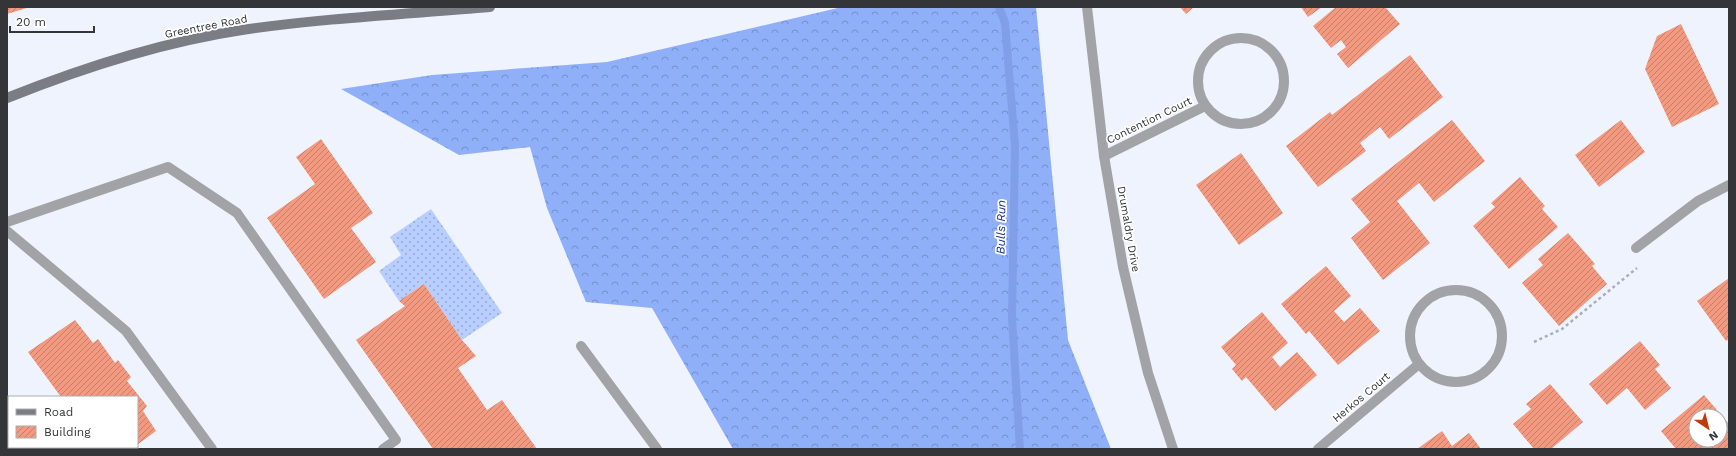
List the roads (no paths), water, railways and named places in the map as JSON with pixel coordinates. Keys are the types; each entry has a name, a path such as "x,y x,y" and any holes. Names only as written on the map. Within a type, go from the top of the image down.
{"street":[{"name":"Greentree Road","path":"7,98 86,69 136,54 242,30 311,22 490,7"},
{"name":"Drumaldry Drive","path":"1087,7 1104,156 1123,267 1144,358 1173,449"},
{"name":"Contention Court","path":"1242,38 1256,40 1268,46 1277,56 1283,68 1285,82 1284,89 1276,108 1266,117 1254,123 1240,125 1226,122 1214,116 1205,106 1199,94 1197,80 1200,67 1206,55 1216,45 1229,39 1242,38"},
{"name":"Contention Court","path":"1104,156 1205,106"},
{"path":"7,222 168,167 237,213 396,440 383,449"},
{"path":"1636,248 1698,201 1729,185"},
{"path":"7,231 126,331 212,449"},
{"path":"1460,290 1475,294 1487,302 1496,314 1502,329 1501,344 1496,358 1487,370 1474,378 1459,382 1444,381 1430,374 1419,364 1412,351 1410,336 1412,321 1420,308 1431,297 1445,291 1460,290"},
{"path":"581,346 657,449"},
{"name":"Herkos Court","path":"1318,449 1419,364"}],"waterway":[{"name":"Bulls Run","path":"999,7 1005,23 1015,146 1012,318 1020,449"}]}
